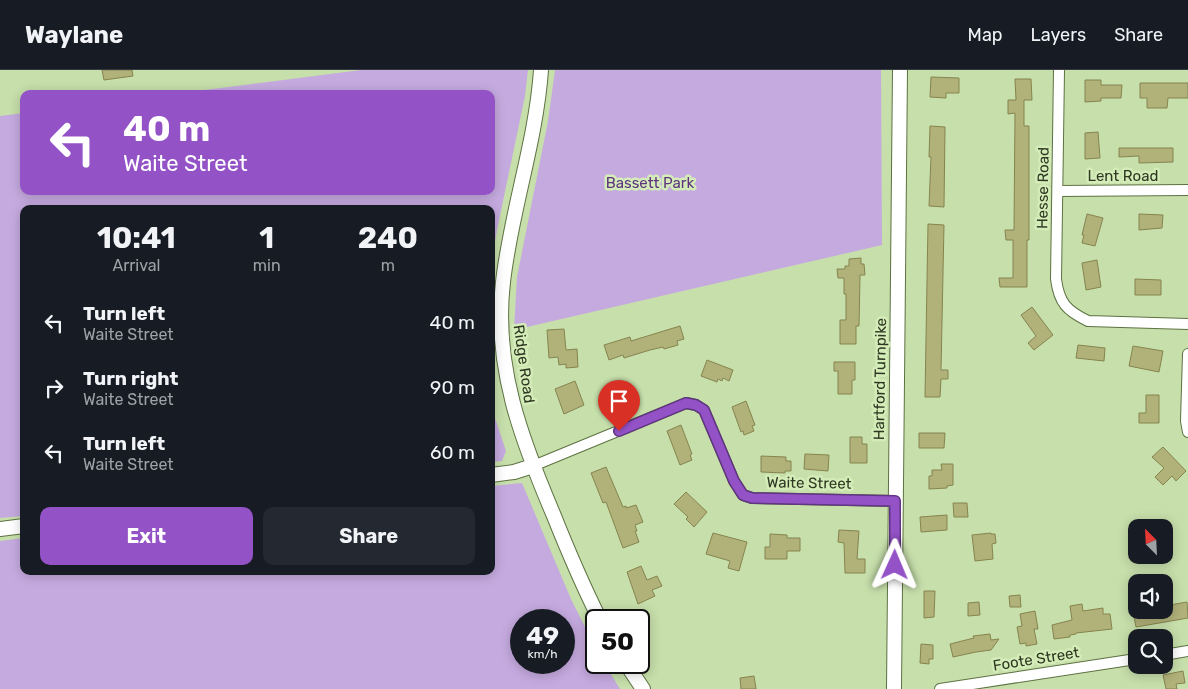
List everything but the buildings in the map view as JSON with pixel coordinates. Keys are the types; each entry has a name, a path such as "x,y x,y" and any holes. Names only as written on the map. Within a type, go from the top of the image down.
{"main road":[{"name":"Ridge Road","path":"541,70 537,108 502,283 502,339 509,390 523,442 595,609"},
{"name":"Hartford Turnpike","path":"894,689 900,70"},
{"name":"Waite Street","path":"495,474 514,472 533,466"},
{"path":"0,529 20,526"},
{"path":"633,674 642,689"}],"street":[{"name":"Hesse Road","path":"1059,70 1056,279 1058,293 1064,305 1074,314 1088,322 1188,324"},
{"name":"Lent Road","path":"1058,191 1188,190"},
{"path":"1188,354 1186,421 1188,432"},
{"name":"Waite Street","path":"533,466 686,403 696,405 704,410 734,481 743,495 752,498 895,501"},
{"path":"1173,653 1188,651"},
{"name":"Foote Street","path":"940,689 1128,660"}],"green space":[{"path":"361,70 528,70 525,96 495,242 495,205 20,205 20,516 0,518 0,116 20,114 20,195 495,195 495,90 204,90"},
{"name":"Bassett Park","path":"555,70 881,70 882,245 514,330 517,277 548,121"},
{"path":"495,418 506,451 502,461 495,462"},
{"path":"522,483 571,599 585,627 585,674 611,674 620,689 0,689 0,541 20,538 20,575 495,575 495,486"}],"route":[{"path":"619,431 686,403 696,405 704,410 734,481 743,495 752,498 895,501 895,565"}]}
